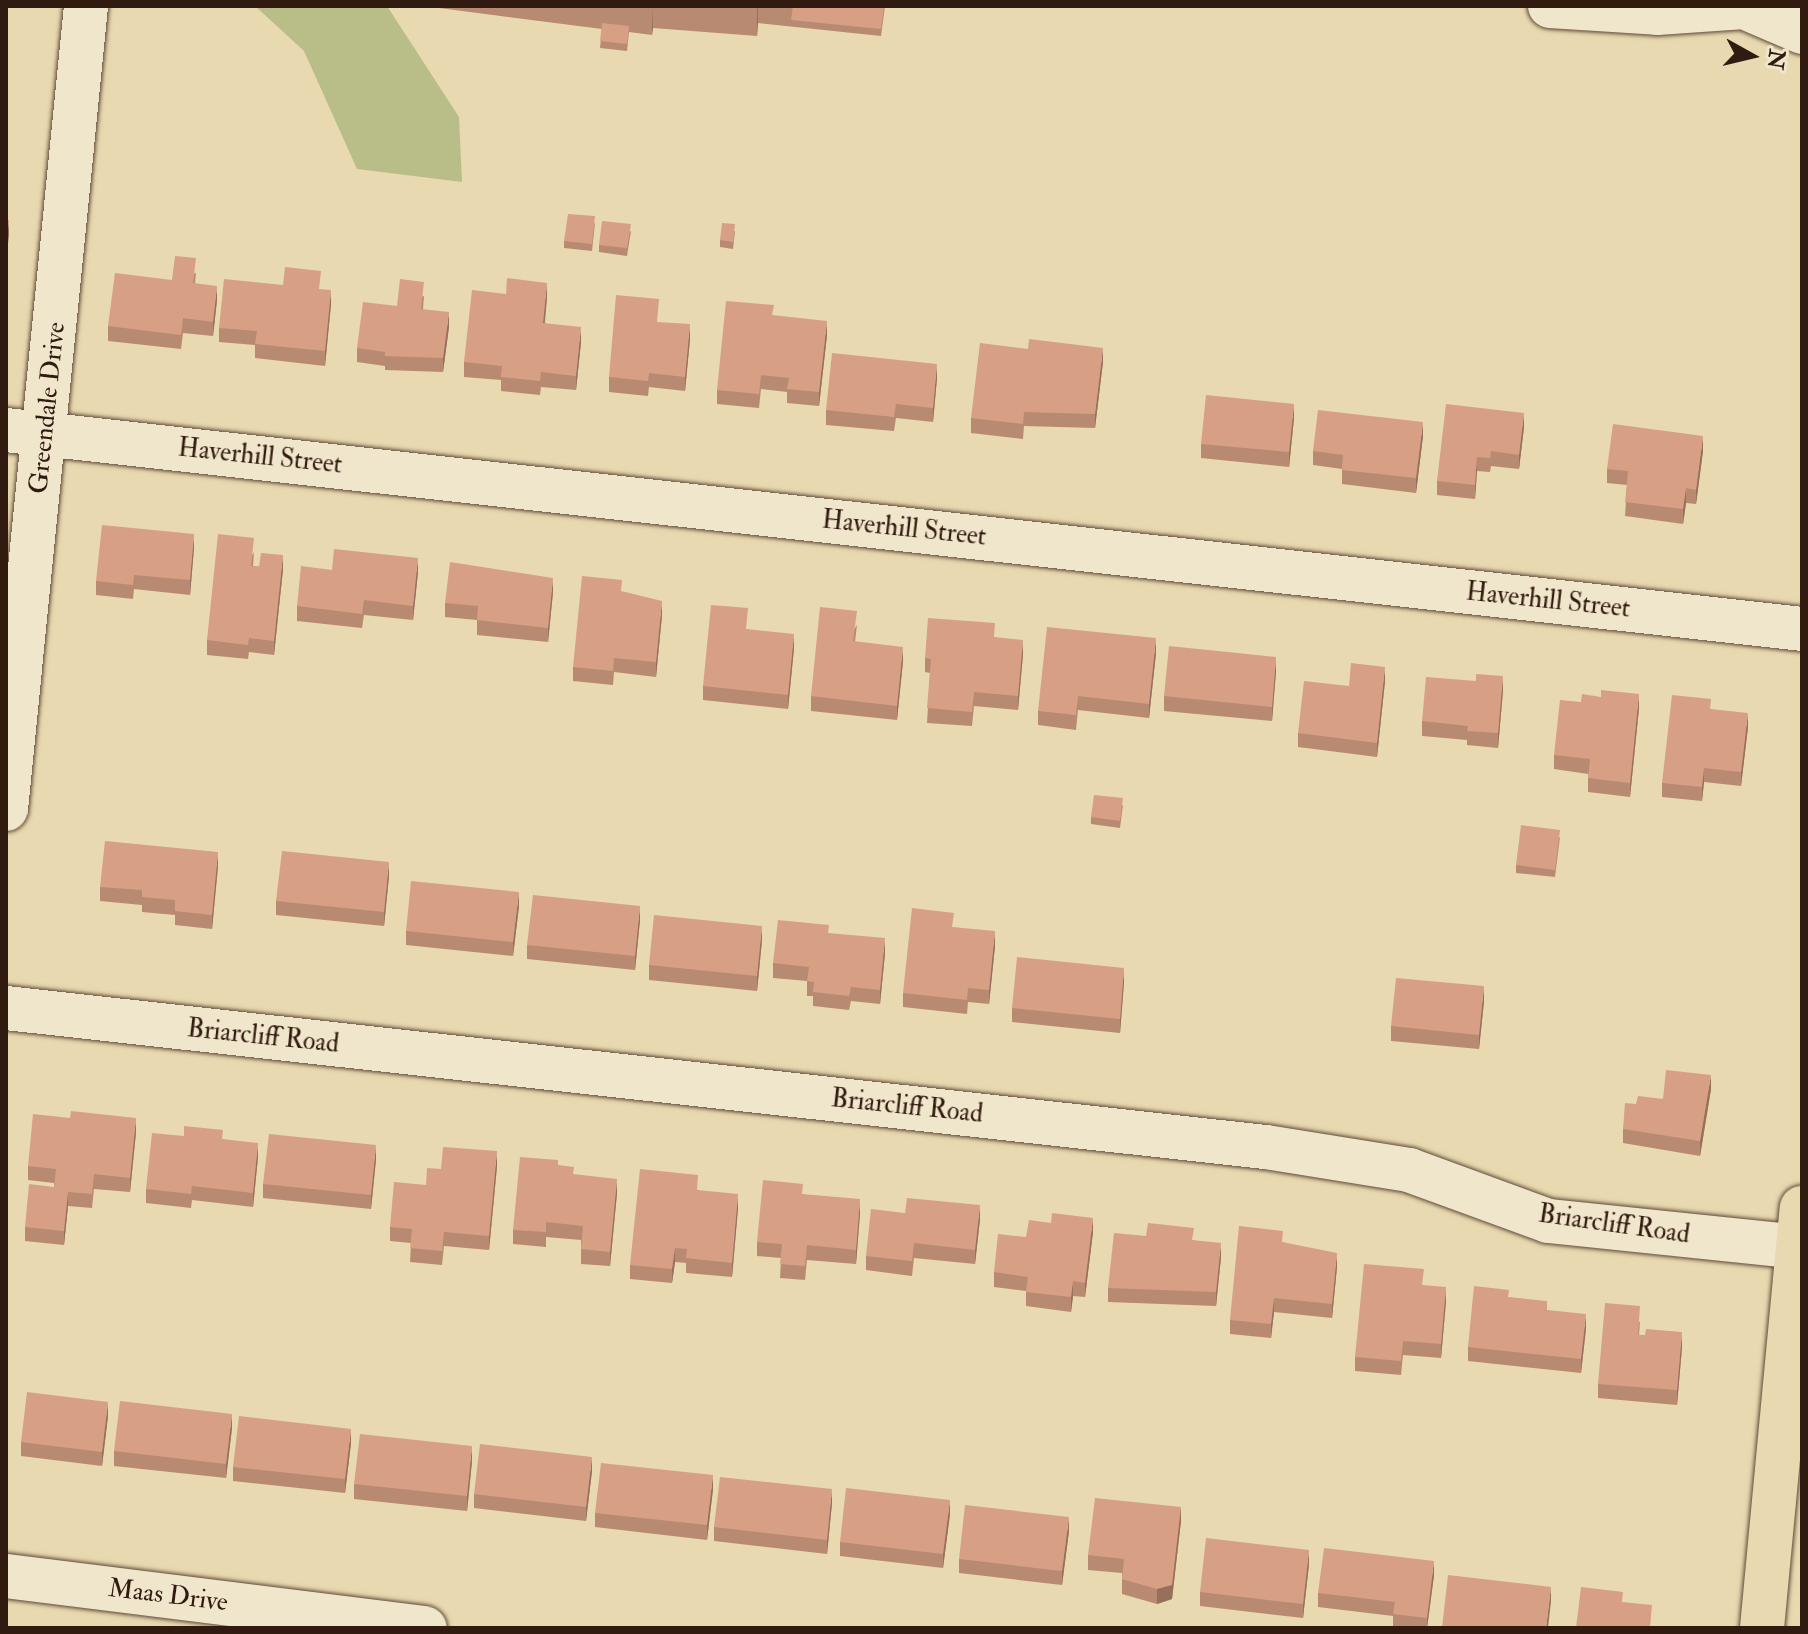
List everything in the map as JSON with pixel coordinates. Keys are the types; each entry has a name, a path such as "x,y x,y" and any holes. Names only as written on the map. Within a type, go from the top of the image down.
{"main road":[{"path":"1762,1628 1788,1510 1800,1228"}],"street":[{"name":"Greendale Drive","path":"6,809 26,432 86,6"},
{"path":"1550,6 1657,13 1755,8 1802,32"},
{"name":"Haverhill Street","path":"26,432 1802,629"},
{"name":"Briarcliff Road","path":"6,1008 1307,1152 1409,1170 1548,1221 1800,1228"},
{"name":"Maas Drive","path":"6,1576 425,1628"}],"green space":[{"path":"255,6 387,6 459,117 462,182 357,169 304,51"}],"building":[{"path":"793,6 884,6 881,29 791,20"},
{"path":"602,23 629,26 627,44 600,41"},
{"path":"568,214 595,216 592,244 564,241"},
{"path":"6,220 9,220 6,248"},
{"path":"602,221 631,224 627,248 599,245"},
{"path":"722,223 735,224 733,242 720,240"},
{"path":"175,256 196,258 193,283 217,286 213,322 183,318 181,335 108,326 115,273 172,280"},
{"path":"285,267 321,271 319,289 331,290 325,351 255,344 257,331 219,328 224,279 283,285"},
{"path":"507,278 547,283 543,323 581,327 576,376 541,372 540,381 501,377 502,366 464,362 472,290 506,294"},
{"path":"400,279 424,282 421,309 449,312 443,358 385,356 385,352 357,348 363,302 397,306"},
{"path":"616,295 659,299 657,322 690,324 685,377 649,373 648,381 609,377"},
{"path":"726,301 774,305 772,315 827,321 819,392 787,389 789,378 761,375 759,394 717,390"},
{"path":"1029,339 1103,348 1095,414 1024,412 1023,424 971,418 980,343 1028,349"},
{"path":"832,353 937,364 933,408 896,404 894,417 826,410"},
{"path":"1206,395 1294,404 1289,452 1201,444"},
{"path":"1446,404 1524,413 1519,455 1491,451 1490,458 1477,457 1475,485 1437,481"},
{"path":"1318,410 1423,422 1416,478 1342,470 1343,455 1313,451"},
{"path":"1613,424 1703,436 1696,490 1686,488 1683,509 1625,502 1628,471 1607,469"},
{"path":"102,525 194,534 190,580 134,575 133,585 96,581"},
{"path":"218,534 254,538 251,566 259,567 261,553 283,555 274,641 249,638 248,645 207,640"},
{"path":"334,549 418,558 413,606 364,600 362,614 297,606 301,566 332,570"},
{"path":"450,562 553,578 548,628 477,620 478,606 445,603"},
{"path":"582,576 622,580 621,591 662,601 656,662 614,658 613,671 573,667"},
{"path":"711,605 748,608 746,629 794,634 788,695 703,686"},
{"path":"820,607 857,611 853,641 903,647 897,706 811,696"},
{"path":"928,618 995,623 994,637 1023,640 1018,696 974,692 972,712 927,708 931,659 925,658"},
{"path":"1047,627 1156,638 1149,704 1078,696 1076,715 1038,711"},
{"path":"1169,646 1276,657 1272,707 1164,696"},
{"path":"1351,663 1385,667 1377,743 1298,733 1304,681 1349,686"},
{"path":"1476,674 1503,676 1498,733 1467,731 1468,726 1422,721 1426,677 1476,681"},
{"path":"1601,690 1639,694 1630,783 1588,778 1590,759 1554,755 1560,700 1581,702 1582,694 1601,697"},
{"path":"1672,695 1711,699 1710,709 1748,713 1741,772 1704,768 1702,787 1662,783"},
{"path":"1094,795 1123,798 1120,821 1091,817"},
{"path":"1521,825 1560,830 1555,870 1516,865"},
{"path":"105,841 218,852 212,915 175,911 175,900 142,897 142,890 100,887"},
{"path":"282,851 389,862 384,912 276,901"},
{"path":"411,881 519,892 513,942 406,931"},
{"path":"533,895 640,906 635,956 527,945"},
{"path":"912,908 954,913 952,927 995,931 989,990 968,988 967,1000 903,993"},
{"path":"654,915 762,926 757,976 649,965"},
{"path":"778,920 829,925 828,933 885,938 880,990 851,987 849,996 813,992 814,982 807,981 809,967 773,963"},
{"path":"1017,957 1124,968 1120,1019 1012,1008"},
{"path":"1396,978 1484,986 1479,1035 1391,1026"},
{"path":"1666,1070 1711,1075 1700,1141 1623,1129 1625,1103 1636,1104 1638,1096 1663,1099"},
{"path":"71,1111 136,1118 130,1178 94,1174 92,1194 68,1192 64,1231 25,1227 29,1184 54,1187 56,1169 28,1166 33,1114 70,1118"},
{"path":"184,1126 223,1130 222,1139 258,1143 253,1193 192,1186 191,1194 146,1189 152,1133 184,1136"},
{"path":"269,1134 376,1145 371,1195 263,1184"},
{"path":"443,1147 497,1151 489,1236 444,1232 442,1251 410,1248 412,1229 390,1227 394,1182 426,1185 427,1168 441,1169"},
{"path":"520,1157 558,1160 558,1165 574,1167 573,1174 617,1179 610,1252 581,1249 583,1226 546,1222 546,1232 513,1230"},
{"path":"640,1169 698,1175 697,1190 738,1194 732,1263 686,1258 687,1249 675,1248 672,1269 630,1265"},
{"path":"763,1180 803,1184 802,1194 860,1199 856,1250 807,1245 805,1266 780,1264 782,1244 757,1242"},
{"path":"907,1198 980,1205 975,1250 914,1243 912,1261 866,1256 871,1209 905,1213"},
{"path":"1052,1213 1093,1218 1085,1283 1073,1281 1071,1297 1026,1292 1028,1277 994,1272 998,1234 1026,1237 1029,1220 1051,1223"},
{"path":"1148,1223 1194,1228 1192,1240 1221,1243 1216,1292 1108,1288 1114,1233 1146,1236"},
{"path":"1239,1226 1283,1231 1282,1242 1337,1253 1332,1304 1274,1298 1271,1324 1230,1320"},
{"path":"1364,1264 1424,1269 1422,1285 1446,1287 1441,1344 1403,1341 1401,1361 1355,1357"},
{"path":"1474,1286 1509,1290 1508,1297 1547,1301 1547,1310 1586,1314 1581,1359 1468,1347"},
{"path":"1605,1303 1640,1306 1638,1335 1645,1335 1646,1329 1682,1332 1677,1390 1598,1384"},
{"path":"27,1392 108,1402 102,1452 21,1442"},
{"path":"120,1401 232,1414 226,1464 114,1451"},
{"path":"239,1416 351,1429 345,1479 233,1467"},
{"path":"360,1434 472,1446 467,1496 354,1484"},
{"path":"480,1444 592,1457 586,1507 474,1494"},
{"path":"601,1463 713,1475 707,1525 595,1513"},
{"path":"720,1477 832,1489 827,1540 714,1527"},
{"path":"846,1488 950,1500 943,1554 840,1542"},
{"path":"1095,1498 1181,1507 1172,1585 1157,1589 1122,1579 1124,1559 1088,1555"},
{"path":"965,1505 1069,1517 1062,1571 959,1559"},
{"path":"1206,1538 1309,1550 1303,1604 1200,1592"},
{"path":"1324,1548 1434,1561 1427,1618 1393,1614 1395,1602 1318,1593"},
{"path":"1448,1575 1551,1587 1546,1628 1442,1628"},
{"path":"1581,1587 1623,1592 1622,1602 1652,1605 1650,1628 1576,1628"}]}
